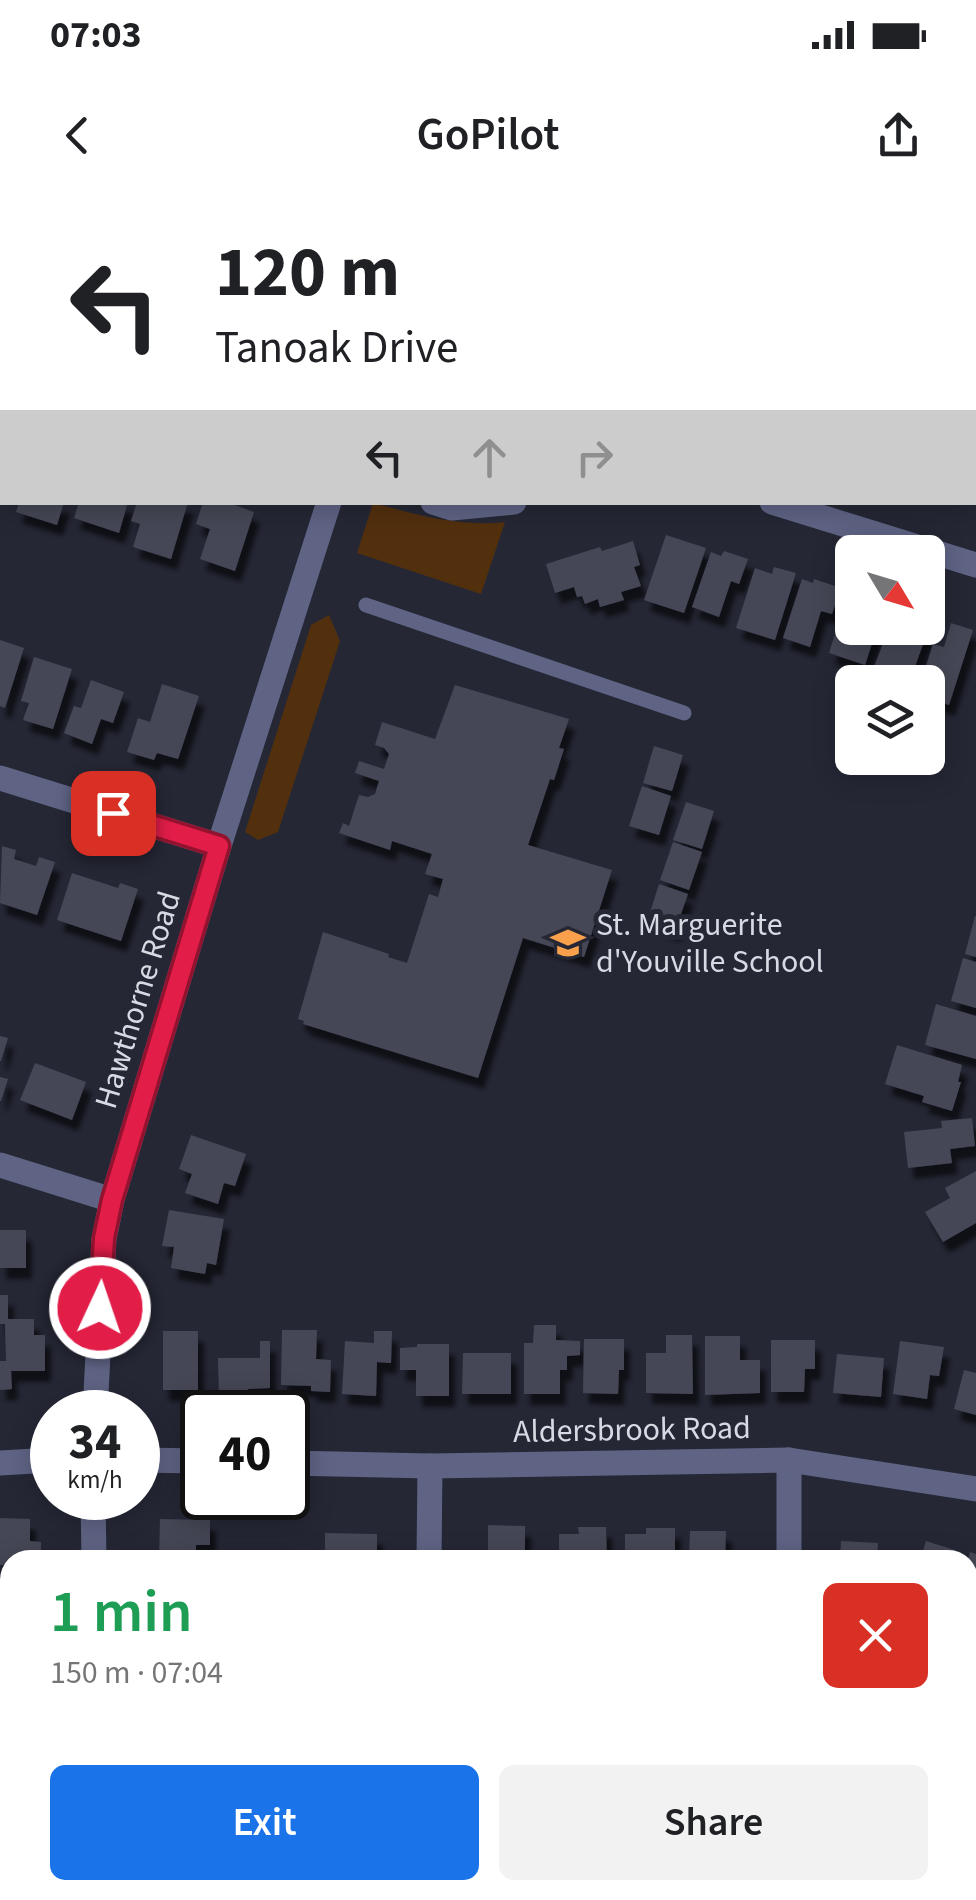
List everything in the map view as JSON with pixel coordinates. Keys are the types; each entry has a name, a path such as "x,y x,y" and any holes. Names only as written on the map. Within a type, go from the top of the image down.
{"street":[{"name":"Hawthorne Road","path":"96,1390 104,1238 112,1200 328,505"},
{"path":"442,505 483,505"},
{"path":"782,505 976,566"},
{"path":"0,778 219,846"},
{"path":"0,1165 112,1200"},
{"path":"789,1550 790,1460"},
{"name":"Aldersbrook Road","path":"310,1463 430,1466 790,1460 976,1489"},
{"path":"0,1463 30,1461"},
{"path":"429,1550 430,1466"},
{"path":"93,1520 94,1550"}],"lane":[{"path":"366,606 684,713"}],"shaded area":[{"path":"372,505 455,521 505,522 481,594 357,553"},
{"path":"329,615 340,641 278,832 258,840 245,832 311,625"}],"building":[{"path":"18,505 63,505 57,525 16,512"},
{"path":"78,505 127,505 119,533 74,518"},
{"path":"136,505 187,505 171,559 133,547 140,524 131,521"},
{"path":"202,505 234,505 254,512 235,571 200,559 210,529 196,524"},
{"path":"666,535 706,548 684,613 644,600"},
{"path":"633,541 640,565 634,567 641,586 621,592 624,600 600,607 598,599 585,604 574,587 555,593 546,564"},
{"path":"724,551 748,559 739,584 731,581 719,617 692,607 711,552 721,556"},
{"path":"774,567 796,573 775,640 736,628 755,568 772,574"},
{"path":"802,579 835,586 832,614 821,611 810,647 783,638"},
{"path":"951,623 973,630 949,705 945,704 945,665 926,665 933,645 944,647"},
{"path":"835,634 835,645 871,645 865,665 829,653"},
{"path":"0,640 24,648 5,708 0,706"},
{"path":"882,645 923,645 915,665 875,665"},
{"path":"34,657 72,669 53,729 23,720 29,703 21,701"},
{"path":"91,680 124,692 113,723 101,719 92,744 64,733 74,706 81,708"},
{"path":"162,684 199,696 178,759 157,753 154,760 127,752 138,718 150,722"},
{"path":"455,685 569,719 554,780 550,779 528,845 612,870 584,957 523,938 478,1078 303,1024 298,1019 323,932 407,963 429,894 438,897 443,879 425,874 432,854 392,841 390,850 339,833 343,823 349,826 359,795 375,794 379,781 355,773 359,761 384,769 389,754 375,745 382,722 435,739"},
{"path":"654,746 683,755 672,791 643,783"},
{"path":"642,786 671,796 659,835 629,826"},
{"path":"686,802 714,811 702,849 673,840"},
{"path":"673,842 702,852 689,890 660,880"},
{"path":"2,846 16,850 14,859 36,866 39,857 55,862 37,915 0,903"},
{"path":"72,873 118,888 120,883 138,889 121,941 57,920"},
{"path":"659,884 688,894 675,931 647,922"},
{"path":"976,916 976,957 965,954"},
{"path":"963,958 976,962 976,1008 951,1001"},
{"path":"936,1004 976,1016 976,1059 925,1045"},
{"path":"0,1036 8,1038 1,1061 0,1061"},
{"path":"897,1045 962,1065 952,1111 922,1102 924,1096 885,1084"},
{"path":"35,1063 86,1082 72,1120 20,1100"},
{"path":"0,1077 8,1079 1,1101 0,1101"},
{"path":"972,1118 975,1146 950,1149 952,1163 908,1168 904,1132 942,1128 941,1121"},
{"path":"191,1135 246,1154 235,1186 224,1183 218,1204 185,1193 192,1174 179,1169"},
{"path":"976,1171 976,1223 943,1242 925,1212 950,1198 945,1188"},
{"path":"169,1210 224,1219 216,1265 207,1263 205,1274 171,1268 174,1247 162,1246"},
{"path":"0,1230 26,1230 26,1268 0,1268"},
{"path":"0,1295 8,1295 8,1319 34,1319 34,1335 45,1335 45,1371 11,1371 12,1389 0,1390 0,1361 6,1361"},
{"path":"534,1325 556,1325 556,1340 580,1341 580,1355 567,1356 567,1370 560,1370 560,1394 524,1394 524,1343 533,1343"},
{"path":"282,1330 317,1330 316,1359 331,1360 330,1392 311,1391 311,1386 281,1385"},
{"path":"163,1331 198,1331 198,1390 163,1390"},
{"path":"374,1331 392,1331 391,1363 377,1362 376,1396 342,1394 345,1341 374,1343"},
{"path":"666,1335 692,1335 693,1394 646,1393 646,1353 666,1353"},
{"path":"705,1336 740,1336 740,1360 760,1360 760,1393 705,1395"},
{"path":"584,1339 624,1339 624,1370 619,1370 618,1394 583,1393"},
{"path":"771,1340 815,1340 815,1369 805,1369 804,1392 771,1392"},
{"path":"260,1341 270,1341 270,1388 219,1390 218,1358 260,1358"},
{"path":"900,1341 944,1347 939,1376 930,1375 927,1399 893,1394"},
{"path":"449,1344 449,1396 416,1396 416,1370 400,1370 400,1348"},
{"path":"463,1353 511,1353 511,1394 462,1394"},
{"path":"837,1354 884,1358 881,1397 833,1393"},
{"path":"964,1370 976,1373 976,1415 954,1409"},
{"path":"0,1518 30,1519 30,1541 41,1542 41,1550 0,1550"},
{"path":"160,1519 210,1520 210,1545 196,1545 196,1550 159,1550"},
{"path":"488,1525 525,1526 525,1550 488,1550"},
{"path":"578,1527 606,1527 607,1550 559,1550 559,1534 579,1534"},
{"path":"646,1528 675,1528 675,1550 625,1550 625,1534 646,1534"},
{"path":"690,1531 726,1531 725,1550 689,1550"},
{"path":"325,1533 377,1534 377,1550 325,1550"},
{"path":"841,1541 878,1543 878,1550 841,1550"},
{"path":"926,1541 955,1550 923,1550"}],"place":[{"name":"St. Marguerite d'Youville School","path":"568,943"}],"route":[{"path":"100,1308 104,1238 112,1200 219,846 113,813"}]}
